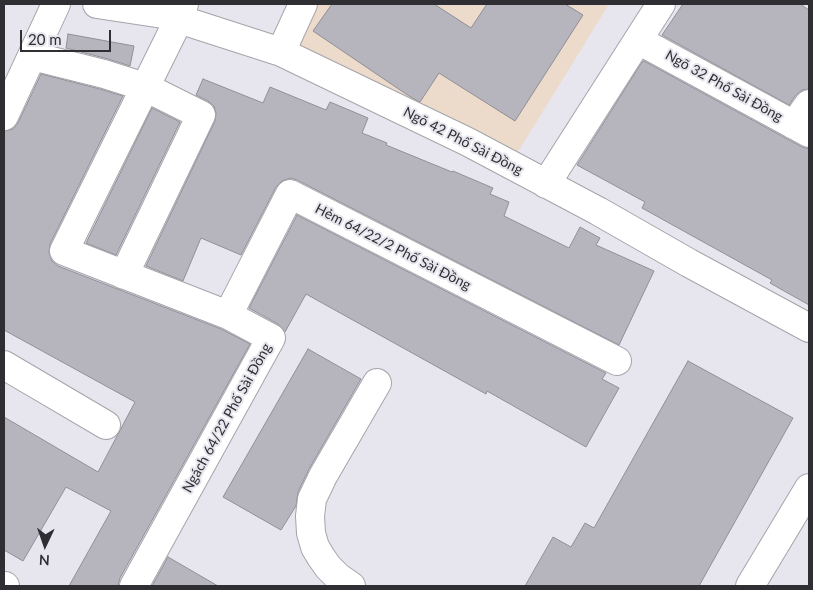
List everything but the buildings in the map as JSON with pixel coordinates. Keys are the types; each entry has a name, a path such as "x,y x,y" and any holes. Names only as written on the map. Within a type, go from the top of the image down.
{"street":[{"path":"4,116 56,4"},
{"name":"Ngõ 42 Phố Sài Đồng","path":"97,4 163,14 181,11 281,52 468,142 598,211 809,328"},
{"path":"281,52 304,4"},
{"path":"546,184 661,4"},
{"path":"145,87 181,11"},
{"name":"Ngõ 32 Phố Sài Đồng","path":"638,40 804,121"},
{"path":"32,56 104,74 145,87 201,114 124,275"},
{"name":"Ngách 64/22 Phố Sài Đồng","path":"134,586 272,338 228,315 64,251 145,87"},
{"name":"Hẻm 64/22/2 Phố Sài Đồng","path":"228,315 290,194 617,361"},
{"path":"4,365 106,425"},
{"path":"351,586 338,578 315,547 311,534 310,516 312,499 323,476 377,383"},
{"path":"750,586 809,488"}],"shaded area":[{"path":"313,4 609,4 513,160 295,42"}]}
